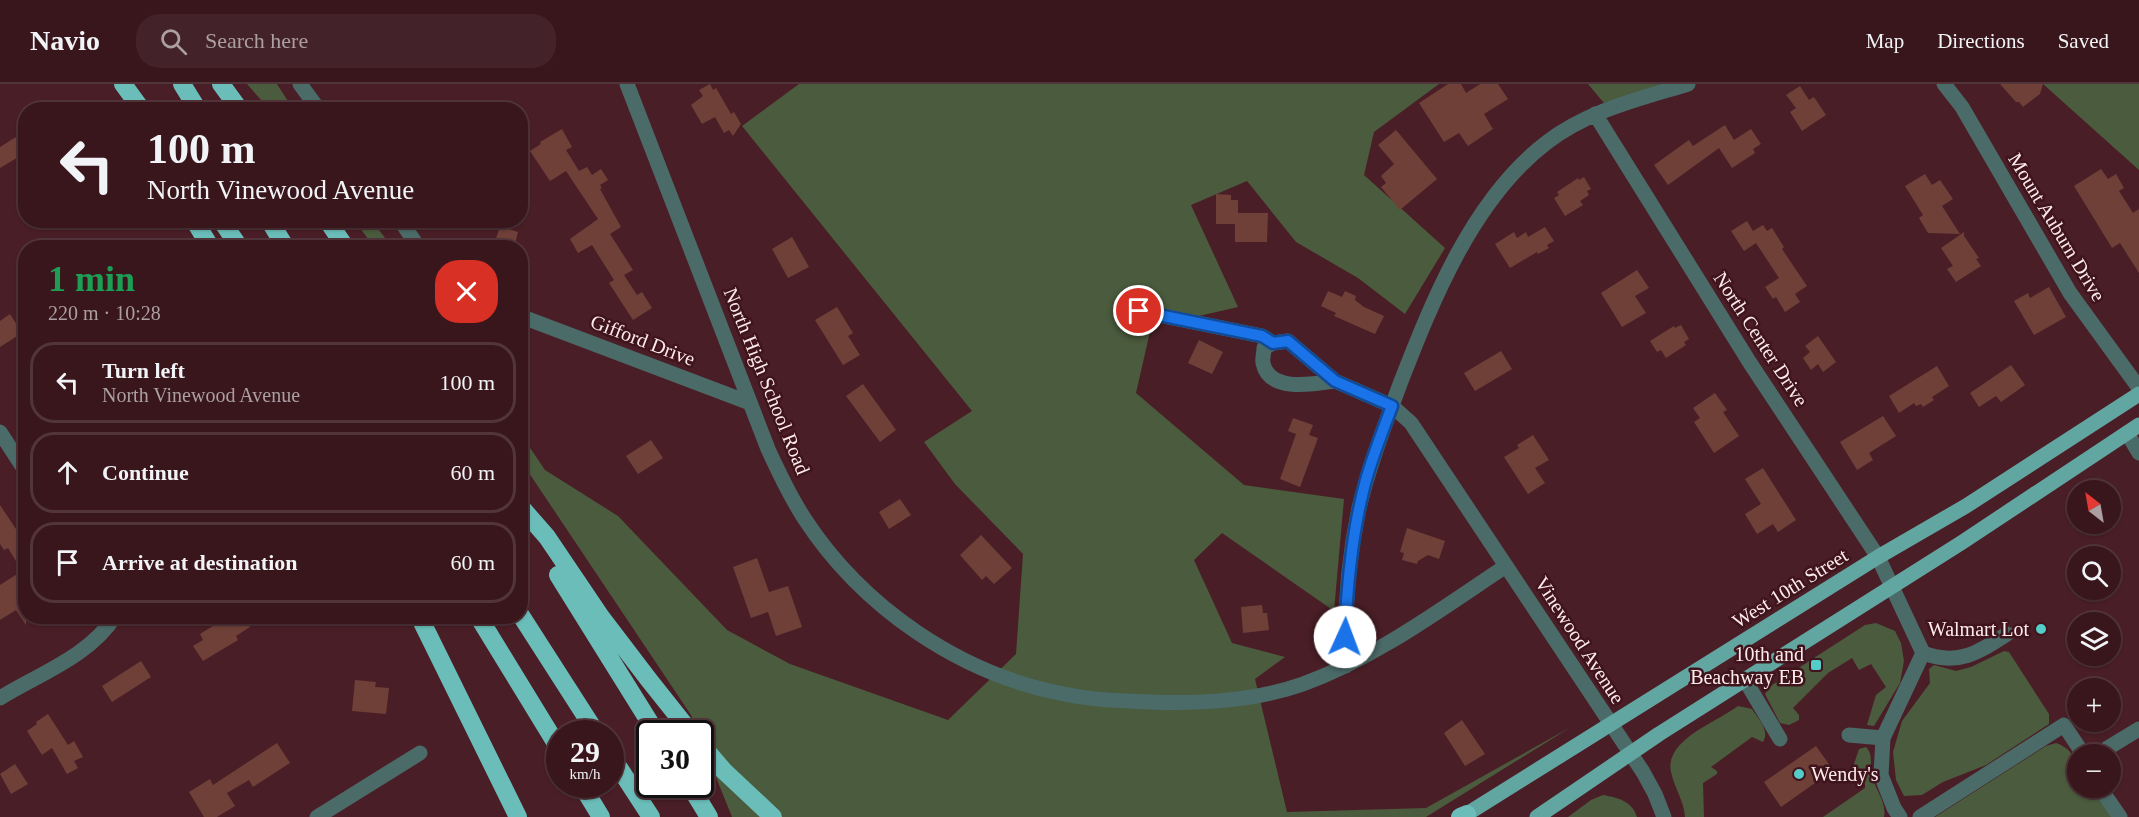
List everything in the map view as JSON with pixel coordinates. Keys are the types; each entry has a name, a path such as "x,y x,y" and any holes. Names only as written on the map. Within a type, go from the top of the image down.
{"highway":[{"path":"123,84 136,102"},
{"path":"182,84 193,102"},
{"path":"221,84 234,102"},
{"path":"528,516 547,537 601,617 681,720"},
{"path":"528,520 538,542 648,720"},
{"path":"423,624 518,817"},
{"path":"483,624 546,727"},
{"path":"526,624 588,720"},
{"path":"714,760 773,817"},
{"path":"624,776 651,817"},
{"path":"589,798 601,817"},
{"path":"697,798 709,817"}],"main road":[{"name":"West 10th Street","path":"1463,816 1614,730 1878,557 1975,500 2139,394"},
{"path":"1537,817 1630,754 1961,543 2133,429"}],"street":[{"path":"300,84 313,102"},
{"name":"North High School Road","path":"627,84 782,480 804,517 829,552 863,589 896,617 930,641 975,665 1031,686 1064,694 1106,701 1180,703 1260,696 1301,685 1346,666 1382,647 1506,566"},
{"path":"1346,666 1347,601 1356,524 1369,469 1422,328 1463,246 1492,198 1515,170 1548,141 1595,114 1614,106 1688,84"},
{"name":"Mount Auburn Drive","path":"1944,84 1962,107 2070,293 2139,388"},
{"name":"North Center Drive","path":"1595,114 1750,363 1878,557 1923,653"},
{"path":"1139,311 1262,336 1273,343"},
{"name":"Gifford Drive","path":"528,319 750,403"},
{"path":"1335,381 1292,385 1281,383 1268,373 1263,363 1264,348 1273,343 1288,341 1335,381 1392,406"},
{"name":"Vinewood Avenue","path":"1392,406 1411,423 1506,566 1630,754 1655,794 1664,817"},
{"path":"2133,429 2139,453"},
{"path":"0,432 18,460"},
{"path":"0,698 80,651 99,637 109,624"},
{"path":"1900,817 1881,775 1883,738 1923,653 1953,660 1979,652 2007,634"},
{"path":"1745,680 1780,739"},
{"path":"1920,817 2064,725 2076,744"},
{"path":"2114,744 2139,729"},
{"path":"1849,735 1883,738"},
{"path":"317,817 420,753"},
{"path":"2107,798 2120,817"}],"green space":[{"path":"247,84 277,84 289,102 263,102"},
{"path":"799,84 1439,84 1374,132 1364,175 1445,248 1405,314 1358,278 1296,242 1247,181 1191,205 1238,307 1199,316 1154,314 1136,393 1244,485 1344,499 1334,611 1222,533 1194,560 1232,643 1285,657 1255,679 1287,812 1426,808 1571,727 1426,817 732,817 714,772 714,720 693,720 528,471 528,445 545,470 618,516 727,630 790,664 948,720 1016,654 1023,554 955,484 924,442 972,411 742,126"},
{"path":"1588,84 1684,84 1604,103"},
{"path":"2043,84 2139,84 2139,170"},
{"path":"360,228 377,228 387,240 369,240"},
{"path":"1876,623 1895,631 1901,643 1904,661 1900,683 1874,726 1867,725 1876,695 1886,687 1871,664 1859,670 1852,658 1828,673 1793,708 1799,715 1799,720 1789,725 1780,723 1765,694 1769,687 1865,625"},
{"path":"2004,651 2009,652 2049,714 2049,724 1986,765 1943,782 1922,795 1904,796 1896,780 1893,752 1902,721 1930,683 1929,669 1934,665 1956,671 1971,667"},
{"path":"1738,706 1752,709 1763,725 1765,738 1763,742 1752,737 1711,767 1717,771 1717,774 1703,783 1704,817 1685,817 1671,772 1671,761 1676,750 1694,733"},
{"path":"2056,743 2067,749 2067,798 2100,798 2113,817 1935,817 2046,746"},
{"path":"1866,747 1871,757 1871,772 1884,806 1884,817 1823,817 1865,788 1865,784 1850,776 1859,749"},
{"path":"1603,795 1628,804 1637,817 1568,817 1591,800"}],"building":[{"path":"710,84 713,90 716,88 731,114 734,112 741,124 733,136 729,130 724,133 715,117 702,124 691,105 703,96 699,90"},
{"path":"1448,84 1461,84 1466,93 1480,84 1498,84 1508,99 1484,114 1493,129 1468,146 1459,133 1444,142 1419,103"},
{"path":"2000,84 2043,84 2040,94 2023,107"},
{"path":"1800,86 1809,100 1814,97 1826,115 1802,131 1790,112 1796,108 1786,95"},
{"path":"1725,125 1734,140 1751,129 1761,144 1753,149 1755,153 1732,168 1719,148 1668,185 1654,165 1689,140 1693,146"},
{"path":"562,129 572,147 566,150 579,171 587,167 592,175 601,169 608,180 600,185 602,188 600,189 621,227 610,234 633,270 624,275 637,295 642,292 652,308 633,320 609,283 614,280 592,245 578,253 570,239 598,219 566,171 550,181 530,151"},
{"path":"1396,130 1437,179 1400,210 1381,187 1386,183 1381,176 1394,164 1378,145"},
{"path":"16,137 18,141 18,157 0,168 0,147"},
{"path":"2101,169 2108,179 2116,174 2124,188 2119,191 2133,213 2139,209 2139,273 2120,243 2112,248 2074,186"},
{"path":"1925,174 1932,185 1940,180 1953,199 1942,206 1960,234 1928,233 1919,218 1923,215 1905,186"},
{"path":"1584,177 1591,189 1587,191 1589,195 1580,201 1583,205 1565,216 1554,198 1559,195 1557,192 1578,178 1579,180"},
{"path":"1216,194 1231,195 1231,200 1238,200 1238,213 1268,213 1267,242 1235,242 1235,224 1216,224"},
{"path":"1747,221 1753,231 1763,225 1767,231 1772,228 1784,247 1782,249 1807,286 1795,294 1800,302 1785,312 1776,297 1773,299 1765,287 1779,278 1756,243 1744,251 1731,231"},
{"path":"1545,227 1554,241 1547,245 1549,248 1538,254 1537,252 1510,268 1495,244 1514,232 1517,238 1526,232 1528,237"},
{"path":"499,228 518,232 516,240 496,240"},
{"path":"1964,232 1981,266 1956,282 1947,269 1953,266 1941,248"},
{"path":"792,237 809,267 788,278 772,249"},
{"path":"1637,270 1649,288 1635,296 1646,313 1622,327 1601,293"},
{"path":"2049,287 2066,317 2034,335 2014,301 2028,293 2030,298"},
{"path":"1328,291 1342,297 1345,291 1356,296 1355,300 1364,307 1384,316 1375,334 1334,316 1336,313 1321,306"},
{"path":"837,307 853,333 848,336 860,355 843,365 815,320"},
{"path":"10,314 18,327 18,336 0,347 0,321"},
{"path":"1681,325 1689,339 1684,342 1686,345 1666,358 1661,350 1657,352 1650,341 1674,326 1675,328"},
{"path":"1818,336 1836,362 1823,372 1818,364 1811,370 1803,358 1810,352 1805,346"},
{"path":"1199,340 1223,352 1212,374 1188,363"},
{"path":"1501,351 1512,369 1475,391 1464,373"},
{"path":"2011,365 2025,385 2001,402 1996,396 1979,407 1970,393"},
{"path":"1937,366 1949,386 1932,397 1934,400 1923,407 1921,404 1916,406 1914,403 1899,413 1889,396"},
{"path":"863,384 896,430 880,442 846,396"},
{"path":"1715,393 1727,410 1723,412 1739,436 1714,453 1694,422 1700,418 1693,408"},
{"path":"1883,416 1896,436 1869,453 1873,460 1857,470 1840,442"},
{"path":"1293,418 1313,425 1309,435 1318,438 1300,487 1280,479 1296,434 1288,431"},
{"path":"1533,435 1549,460 1535,468 1545,483 1528,494 1504,457 1519,448 1517,445"},
{"path":"651,440 663,458 638,474 626,456"},
{"path":"1763,468 1796,520 1778,532 1773,524 1757,534 1745,514 1761,504 1745,479"},
{"path":"900,499 911,515 889,529 879,512"},
{"path":"0,505 18,532 18,564 8,548 4,550 0,544"},
{"path":"1407,528 1445,541 1439,559 1428,555 1417,564 1402,560 1404,553 1400,552"},
{"path":"981,535 1012,568 994,584 986,576 982,580 960,555"},
{"path":"757,558 769,592 788,586 802,627 776,636 768,612 751,618 733,567"},
{"path":"18,574 18,613 16,610 0,620 0,585"},
{"path":"1262,605 1263,613 1267,613 1269,630 1243,633 1241,607"},
{"path":"216,624 248,624 250,627 236,636 238,640 203,661 193,646 203,640 200,634"},
{"path":"141,661 151,677 112,702 102,686"},
{"path":"355,680 376,682 375,687 389,688 386,714 352,711"},
{"path":"48,714 68,745 74,741 83,757 74,761 78,768 67,774 52,748 42,755 27,731"},
{"path":"1462,720 1485,754 1465,766 1444,733"},
{"path":"277,743 290,763 253,787 249,780 227,793 235,806 217,817 204,817 189,792 210,779 213,785"},
{"name":"Wendy's","path":"1816,746 1831,767 1813,780 1815,783 1781,807 1764,782"},
{"path":"15,764 28,784 11,794 0,774"}],"place":[{"name":"Walmart Lot","path":"2041,629"},
{"name":"10th and Beachway EB","path":"1816,665"},
{"name":"Wendy's","path":"1799,774"}],"route":[{"path":"1139,311 1262,336 1273,343 1288,341 1335,381 1392,406 1365,482 1356,524 1350,566 1345,637"}]}
